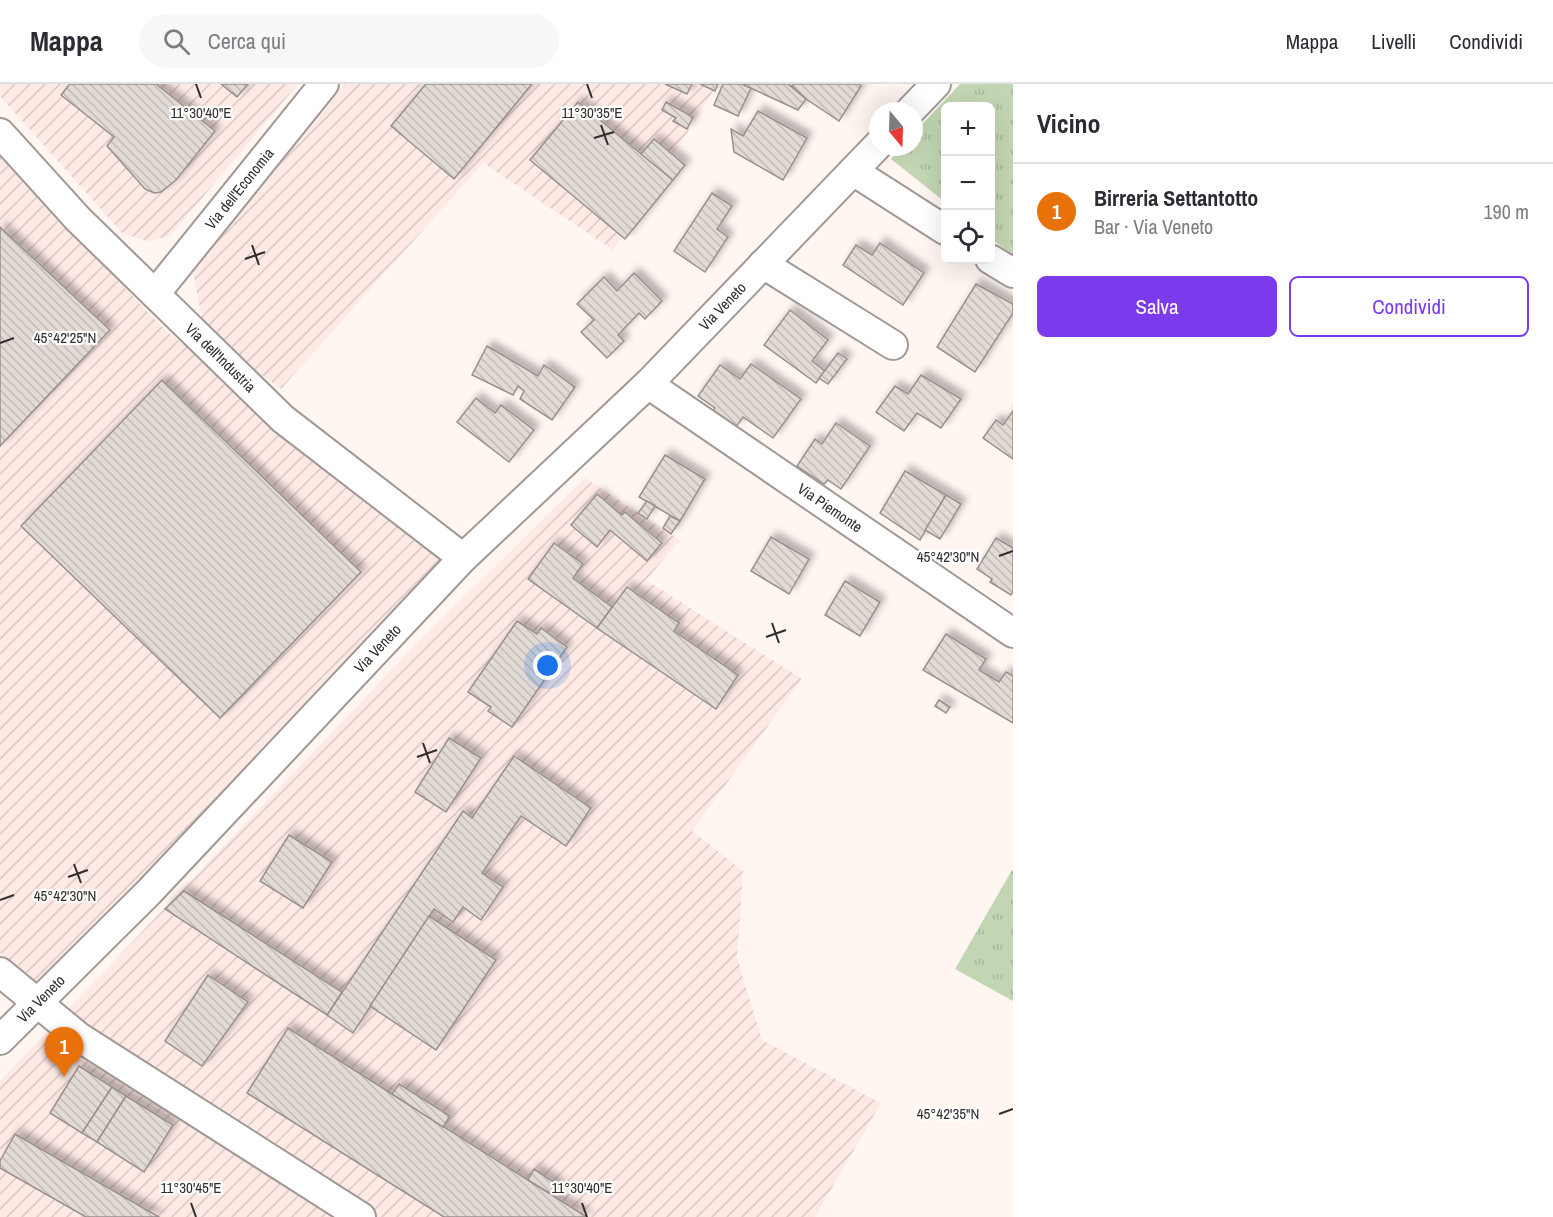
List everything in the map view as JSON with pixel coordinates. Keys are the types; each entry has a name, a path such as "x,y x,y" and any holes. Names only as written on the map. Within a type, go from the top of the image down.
{"street":[{"name":"Via dell'Economia","path":"155,294 324,84"},
{"path":"919,102 936,84"},
{"name":"Via dell'Industria","path":"0,133 78,219 282,419 463,558"},
{"name":"Via Veneto","path":"0,1040 149,892 463,558 648,384 869,154"},
{"path":"853,171 941,227"},
{"path":"995,262 1013,273"},
{"path":"763,264 893,345"},
{"name":"Via Piemonte","path":"648,384 1013,633"},
{"path":"0,972 79,1037 361,1217"}],"shaded area":[{"path":"0,84 298,84 170,236 146,241 122,233 0,96"},
{"path":"345,84 718,84 613,250 483,163 281,389 205,334 193,272"},
{"path":"0,151 52,212 166,331 394,499 468,562 53,996 0,953"},
{"path":"585,478 680,540 646,580 802,679 692,831 743,871 737,958 762,1040 881,1103 815,1217 0,1217 0,1081 421,639"}],"green space":[{"path":"960,84 1013,84 1013,256 995,241 995,102 943,102"},
{"path":"941,104 941,199 891,159 894,156 923,156 923,123"},
{"path":"1013,871 1013,1001 955,969"}],"building":[{"path":"70,84 156,84 215,131 176,180 161,192 154,193 145,189 107,146 114,137 61,95"},
{"path":"221,84 248,84 237,97"},
{"path":"426,84 532,84 454,179 391,126"},
{"path":"665,84 692,84 687,94"},
{"path":"700,84 718,84 715,91"},
{"path":"723,84 742,84 751,88 738,116 714,105"},
{"path":"742,84 788,84 806,99 798,110"},
{"path":"794,84 859,84 861,86 839,121 806,99 792,86"},
{"path":"578,102 673,180 625,239 530,160"},
{"path":"666,102 693,117 687,129 673,121 676,118 662,110"},
{"path":"758,111 807,138 783,180 734,152 731,129 743,136"},
{"path":"654,139 685,165 673,180 641,154"},
{"path":"712,193 732,206 717,229 728,237 705,272 674,251"},
{"path":"0,227 110,330 0,446"},
{"path":"880,243 924,273 903,305 843,265 856,245 872,255"},
{"path":"634,273 662,301 645,319 639,313 618,335 624,341 607,358 581,332 594,320 577,304 604,277 617,291"},
{"path":"976,284 1013,304 1013,313 975,372 937,347"},
{"path":"790,310 828,340 812,361 825,371 816,383 764,345"},
{"path":"487,346 538,376 544,365 575,387 552,420 520,399 524,391 518,386 513,395 472,375"},
{"path":"838,353 847,359 828,384 819,378"},
{"path":"751,364 801,399 773,438 743,417 736,427 713,411 715,408 698,396 720,365 740,379"},
{"path":"921,375 961,399 941,428 917,413 904,431 876,412 895,386 908,394"},
{"path":"162,380 361,572 220,718 21,526"},
{"path":"476,398 495,413 501,405 534,430 509,462 457,422"},
{"path":"1013,411 1013,459 983,438 996,420 1003,425"},
{"path":"836,423 870,446 841,489 828,480 824,484 797,466 815,439 822,444"},
{"path":"665,455 705,479 680,521 639,497"},
{"path":"905,471 946,495 920,540 880,513"},
{"path":"597,494 622,515 625,512 662,543 647,561 610,530 597,547 571,525"},
{"path":"946,495 961,504 940,539 925,530"},
{"path":"647,501 655,506 647,519 638,513"},
{"path":"670,516 680,521 671,534 663,528"},
{"path":"771,537 809,559 789,594 751,571"},
{"path":"996,538 1013,548 1013,591 1011,595 990,582 992,579 977,569"},
{"path":"554,543 583,564 573,578 612,607 597,628 528,579"},
{"path":"845,581 880,602 860,636 825,615"},
{"path":"627,587 679,623 674,631 738,675 716,709 597,628"},
{"path":"517,621 537,634 541,628 567,647 512,727 488,711 491,707 468,692"},
{"path":"946,634 986,659 979,670 999,682 1006,672 1013,676 1013,723 923,670"},
{"path":"939,700 950,707 946,713 935,706"},
{"path":"449,738 481,758 446,812 415,792"},
{"path":"514,756 591,808 566,846 521,816 482,873 503,887 481,920 463,907 453,922 434,909 353,1033 327,1015 463,811 472,818"},
{"path":"289,835 332,862 303,908 260,881"},
{"path":"184,891 342,992 327,1015 165,909"},
{"path":"429,916 496,960 436,1050 370,1006"},
{"path":"208,975 248,1002 202,1066 165,1041"},
{"path":"288,1028 587,1217 444,1217 247,1093"},
{"path":"79,1066 112,1087 82,1133 50,1113"},
{"path":"399,1084 450,1116 443,1127 392,1094"},
{"path":"112,1087 126,1096 97,1142 82,1133"},
{"path":"126,1096 173,1125 144,1172 97,1142"},
{"path":"15,1134 159,1217 86,1217 0,1168 0,1161"},
{"path":"534,1169 560,1186 554,1196 528,1180"}],"place":[{"name":"Birreria Settantotto","path":"64,1077"}]}
